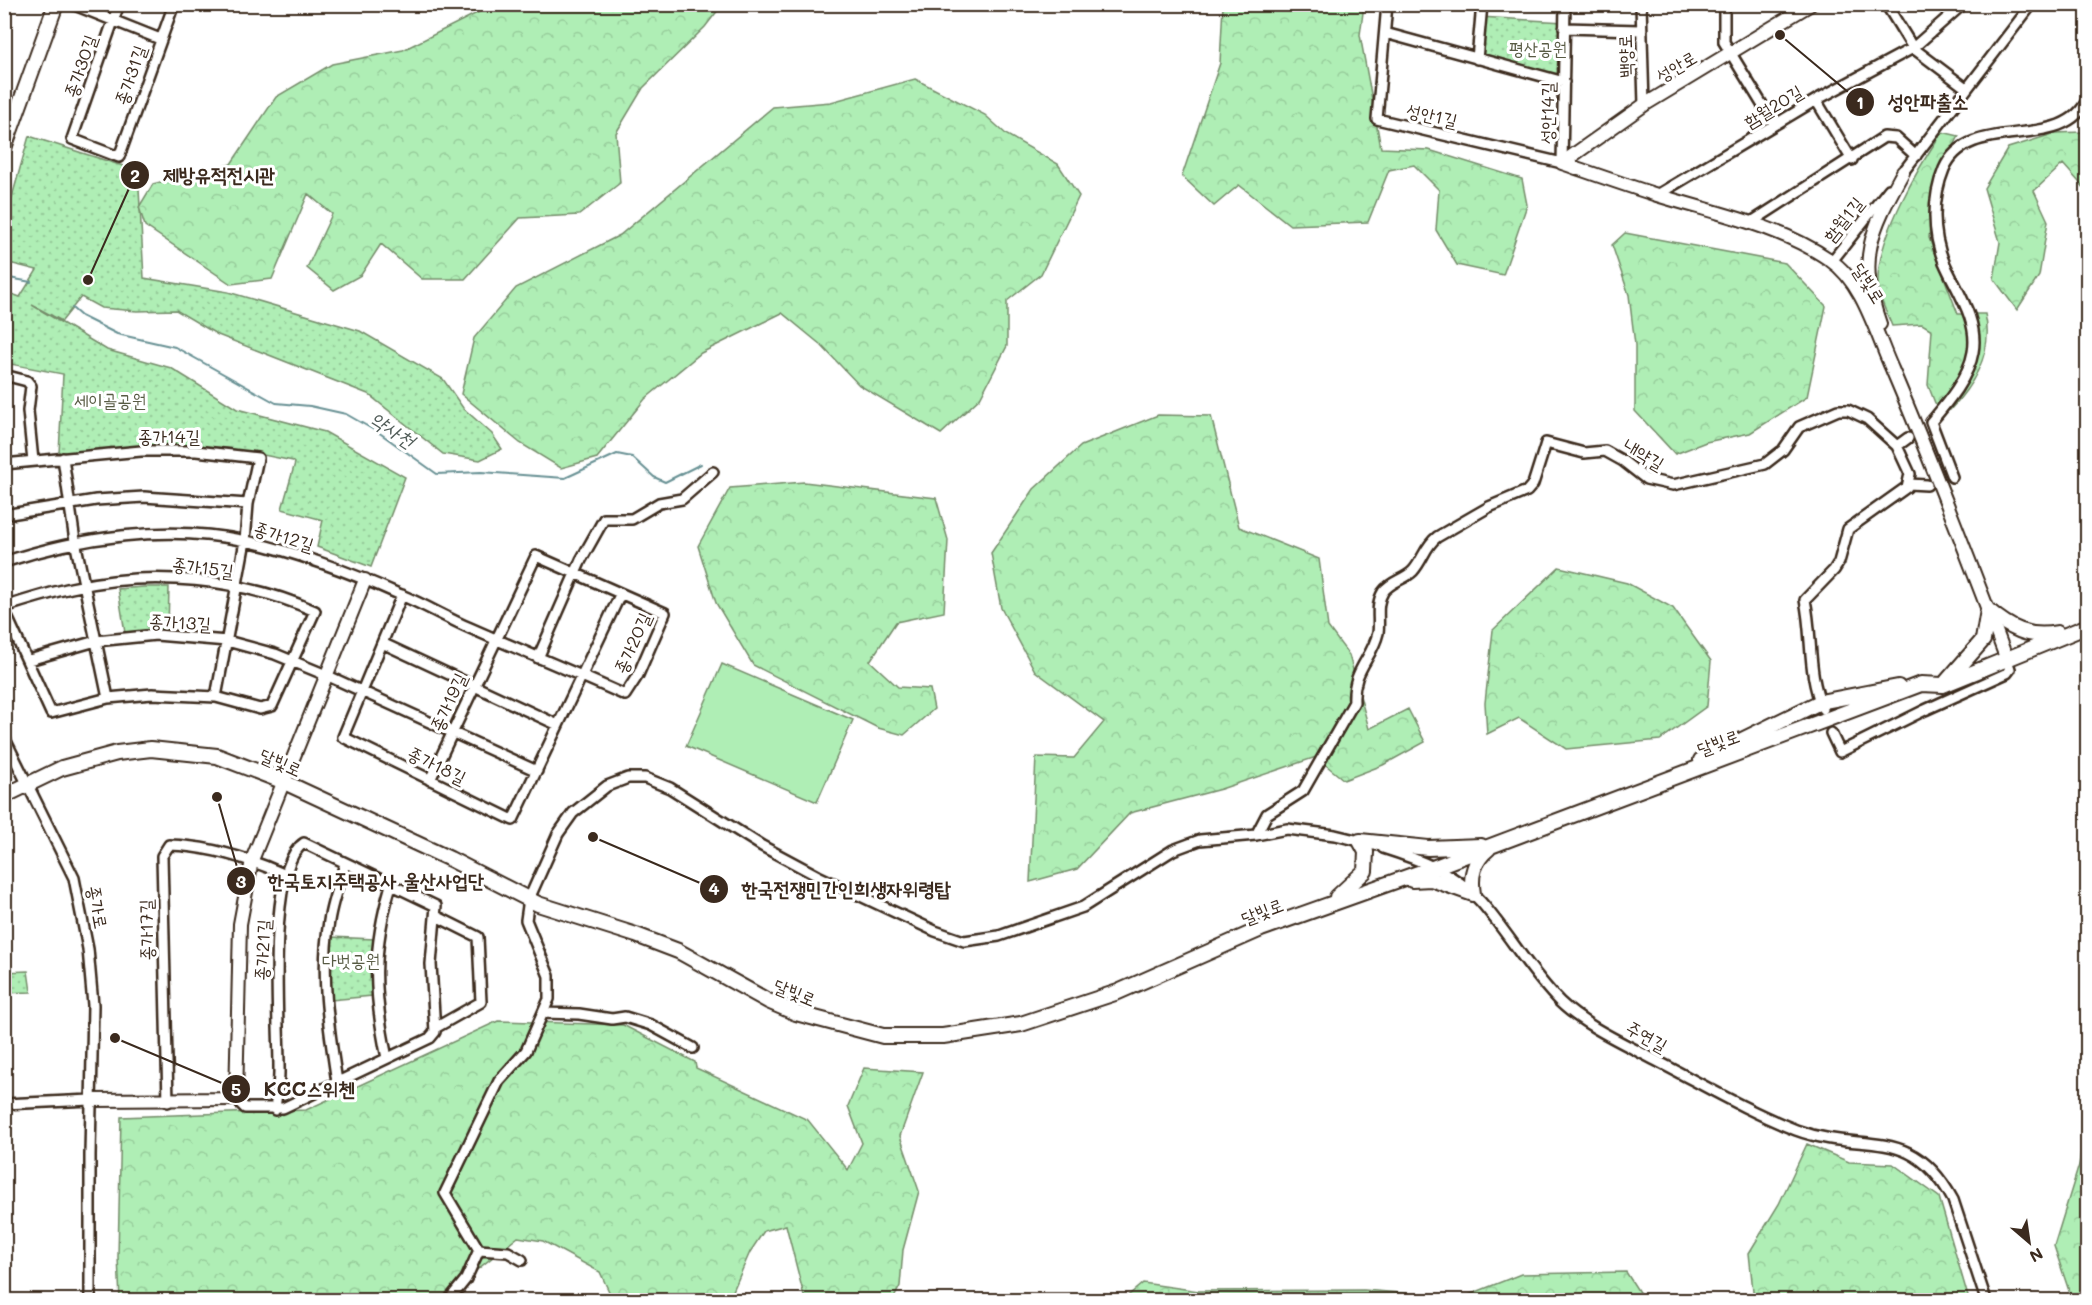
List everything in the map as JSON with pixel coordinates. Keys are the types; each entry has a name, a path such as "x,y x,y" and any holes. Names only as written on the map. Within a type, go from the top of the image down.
{"main road":[{"path":"4,148 56,4"},
{"path":"1943,685 1983,640 1988,610 2004,623 2029,634 2042,636 2084,628"},
{"name":"달빛로","path":"4,796 88,759 151,749 217,756 282,782 529,899 555,910 656,942 796,1013 883,1036 966,1034 1053,1014 1118,992 1261,929 1435,867 1920,684 1943,685 2084,628"},
{"path":"1670,778 1714,752 1822,705 1920,684"},
{"path":"1360,841 1428,848 1492,845"},
{"path":"1323,907 1346,892 1365,872 1366,852 1360,841"},
{"path":"1398,880 1431,879 1473,894 1471,878 1479,856 1492,845"}],"street":[{"path":"72,4 160,39"},
{"name":"종가30길","path":"118,4 72,139 119,157"},
{"name":"종가31길","path":"119,157 174,4"},
{"name":"성안1길","path":"1387,4 1377,119 1562,163"},
{"path":"1477,59 1482,4"},
{"name":"성안14길","path":"1562,163 1565,4"},
{"name":"백양로","path":"1641,4 1644,105"},
{"path":"1724,4 1724,42 1774,124"},
{"name":"성안로","path":"1562,163 1644,105 1730,55 1810,4"},
{"path":"1886,4 1913,48 1966,88"},
{"name":"함월20길","path":"1657,195 1774,124 1913,48 1963,4"},
{"name":"함월1길","path":"1562,163 1797,241 1832,261 1916,156 2032,4"},
{"path":"1564,28 1640,30"},
{"path":"1385,33 1564,82"},
{"path":"1952,477 1931,422 1966,371 1973,354 1974,339 1969,313 1943,261 1937,239 1935,212 1938,185 1949,159 1963,147 1983,139 2069,121 2083,108 2088,98"},
{"path":"1816,100 1852,160"},
{"path":"1750,224 1852,160 1884,137 1891,136 1916,156"},
{"path":"1888,361 1870,296 1869,247 1903,172"},
{"name":"달빛로","path":"1832,261 1848,278 1862,301 1922,439 2007,660"},
{"path":"4,375 27,381 31,386 27,411 33,461"},
{"name":"내약길","path":"1256,835 1267,814 1304,791 1354,702 1353,686 1377,634 1379,600 1383,593 1390,584 1412,572 1429,542 1489,507 1527,491 1533,484 1546,443 1584,453 1605,452 1623,461 1646,478 1673,485 1765,464 1784,450 1798,427 1838,410 1859,414 1897,446 1910,474 1909,484"},
{"path":"1897,446 1908,438"},
{"name":"종가14길","path":"4,464 141,451 196,451 258,458 248,504 245,541 216,697"},
{"path":"63,458 75,542 108,698"},
{"path":"538,658 603,519 632,519 659,503 682,499 713,472"},
{"path":"1822,705 1809,661 1812,631 1806,600 1839,562 1848,529 1901,493 1909,484 1927,485"},
{"path":"4,515 69,504 144,497 248,504"},
{"name":"종가12길","path":"4,562 75,542 177,534 245,541 365,580 580,675"},
{"name":"종가20길","path":"495,639 536,556 665,613 638,675 625,695 580,675"},
{"name":"종가15길","path":"167,578 286,598 315,611 272,706 261,709 216,697 152,693 108,698 51,713 4,608 84,585 167,578"},
{"path":"365,580 252,860 240,924 236,1099 245,1108 275,1110 430,1038 435,1030 481,1002 478,937 436,916 431,964 435,1030"},
{"name":"종가18길","path":"402,595 343,737 513,820 580,675"},
{"path":"580,675 620,595"},
{"name":"종가13길","path":"29,660 96,641 156,635 227,641 275,654 362,691"},
{"name":"종가19길","path":"430,780 495,639"},
{"path":"382,643 558,725"},
{"path":"1831,734 1840,752 1944,700 2007,674 2010,669 2007,660"},
{"name":"종가18길","path":"362,691 537,771"},
{"name":"종가로","path":"4,737 74,878 81,906 93,1005 90,1300"},
{"path":"479,1250 445,1193 499,1081 526,1051 549,999 549,982 526,920 529,899 558,834 573,813 607,786 628,778 645,778 670,788 762,846 818,876 925,927 964,940 999,936 1083,907 1185,845 1217,838 1256,835"},
{"name":"주연길","path":"1256,835 1287,829 1335,835 1360,841 1435,867 1473,894 1543,984 1580,1018 1650,1057 1788,1127 1836,1141 1889,1144 1925,1162 1935,1171 1953,1200 1986,1300"},
{"name":"종가21길","path":"275,1110 279,1074 277,934 286,875 298,847 304,843 436,906 436,916"},
{"name":"종가17길","path":"168,1102 162,856 169,845 196,845 252,860"},
{"path":"252,860 286,875"},
{"path":"337,1082 328,1023 325,955 333,900 345,864"},
{"path":"387,1058 377,1014 375,973 379,926 392,885"},
{"path":"543,1013 579,1014 612,1019 625,1017 651,1025 693,1048"},
{"path":"4,1104 91,1100 168,1102 236,1099"},
{"path":"479,1250 508,1252 522,1260"},
{"path":"449,1300 466,1279 479,1250"}],"green space":[{"path":"493,5 722,5 705,27 643,88 616,133 620,183 579,215 520,218 465,279 422,279 381,244 361,275 334,290 307,268 332,214 308,194 272,279 231,284 145,226 139,207 153,184 231,164 276,97 332,64 403,50"},
{"path":"1223,5 1364,5 1360,35 1381,148 1429,150 1522,179 1527,205 1503,275 1457,265 1436,230 1439,190 1414,165 1389,170 1368,222 1290,225 1239,185 1214,206 1182,176 1220,63"},
{"name":"평산공원","path":"1480,17 1564,22 1564,82 1477,59"},
{"path":"915,79 985,115 1007,135 1058,164 1079,196 1041,274 1007,301 1007,346 980,398 941,434 859,385 821,345 782,313 701,353 645,399 597,458 561,468 520,443 461,394 474,338 516,288 620,235 773,107 831,102"},
{"path":"2087,126 2087,191 2063,164 2034,191 2048,221 2039,276 2017,310 1994,279 2000,242 1984,188 2008,148 2056,133 2082,132"},
{"path":"1942,132 1959,136 1933,186 1929,238 1958,314 1985,314 1987,328 1987,341 1980,366 1967,389 1950,410 1935,403 1928,385 1932,330 1922,324 1892,326 1878,288 1879,264 1891,225 1911,184"},
{"name":"세이골공원","path":"29,136 123,166 139,189 144,278 228,292 360,331 443,379 463,408 492,434 502,449 480,460 443,454 368,394 218,335 176,310 137,311 101,308 81,297 62,321 32,305 107,350 171,368 237,409 325,432 405,477 371,567 317,547 323,520 282,509 295,463 293,461 228,448 169,444 59,454 63,374 5,363 4,291 20,297 37,270 5,262 5,222"},
{"path":"1625,233 1785,263 1826,306 1807,397 1750,433 1706,442 1675,454 1635,411 1635,345 1629,295 1612,245"},
{"path":"1158,415 1211,416 1239,527 1319,559 1328,627 1349,655 1369,729 1408,709 1425,742 1383,765 1344,780 1316,757 1221,789 1130,813 1077,869 1030,882 1036,757 1074,758 1104,722 1035,671 1001,608 991,553 1034,489 1081,446"},
{"path":"804,482 936,498 948,540 944,612 896,622 870,661 898,687 930,689 934,709 904,735 878,728 753,665 716,603 698,546 730,488"},
{"path":"1559,567 1627,583 1673,608 1711,661 1707,706 1660,740 1566,749 1519,718 1487,734 1485,703 1493,630"},
{"path":"169,587 168,631 125,633 118,589"},
{"path":"722,664 853,720 817,802 686,746"},
{"name":"다벗공원","path":"331,937 374,939 372,996 331,1000"},
{"path":"28,971 31,992 5,993 5,972"},
{"path":"498,1021 623,1025 695,1062 696,1068 808,1120 848,1170 862,1143 848,1106 864,1068 923,1072 900,1136 919,1191 903,1250 900,1286 893,1300 805,1300 786,1225 764,1231 750,1252 729,1300 618,1300 612,1298 600,1272 543,1241 518,1237 439,1300 120,1300 118,1257 121,1117 306,1110"},
{"path":"2087,1109 2087,1300 2072,1300 2054,1246 2079,1165"},
{"path":"1807,1144 1849,1162 1893,1164 1939,1197 1969,1300 1754,1300 1749,1253 1779,1204"},
{"path":"1626,1272 1644,1300 1123,1300 1143,1283 1199,1291 1364,1290 1461,1298 1521,1274"}],"waterway":[{"name":"약사천","path":"4,277 31,282"},
{"name":"약사천","path":"72,308 81,316 117,334 175,347 276,403 310,406 346,414 381,434 437,474 481,472 565,478 617,454 632,457 654,477 665,482 701,464"}],"place":[{"name":"성안파출소","path":"1780,35"},
{"name":"제방유적전시관","path":"88,280"},
{"name":"한국토지주택공사 울산사업단","path":"217,797"},
{"name":"한국전쟁민간인희생자위령탑","path":"593,837"},
{"name":"KCC스위첸","path":"115,1038"}]}
